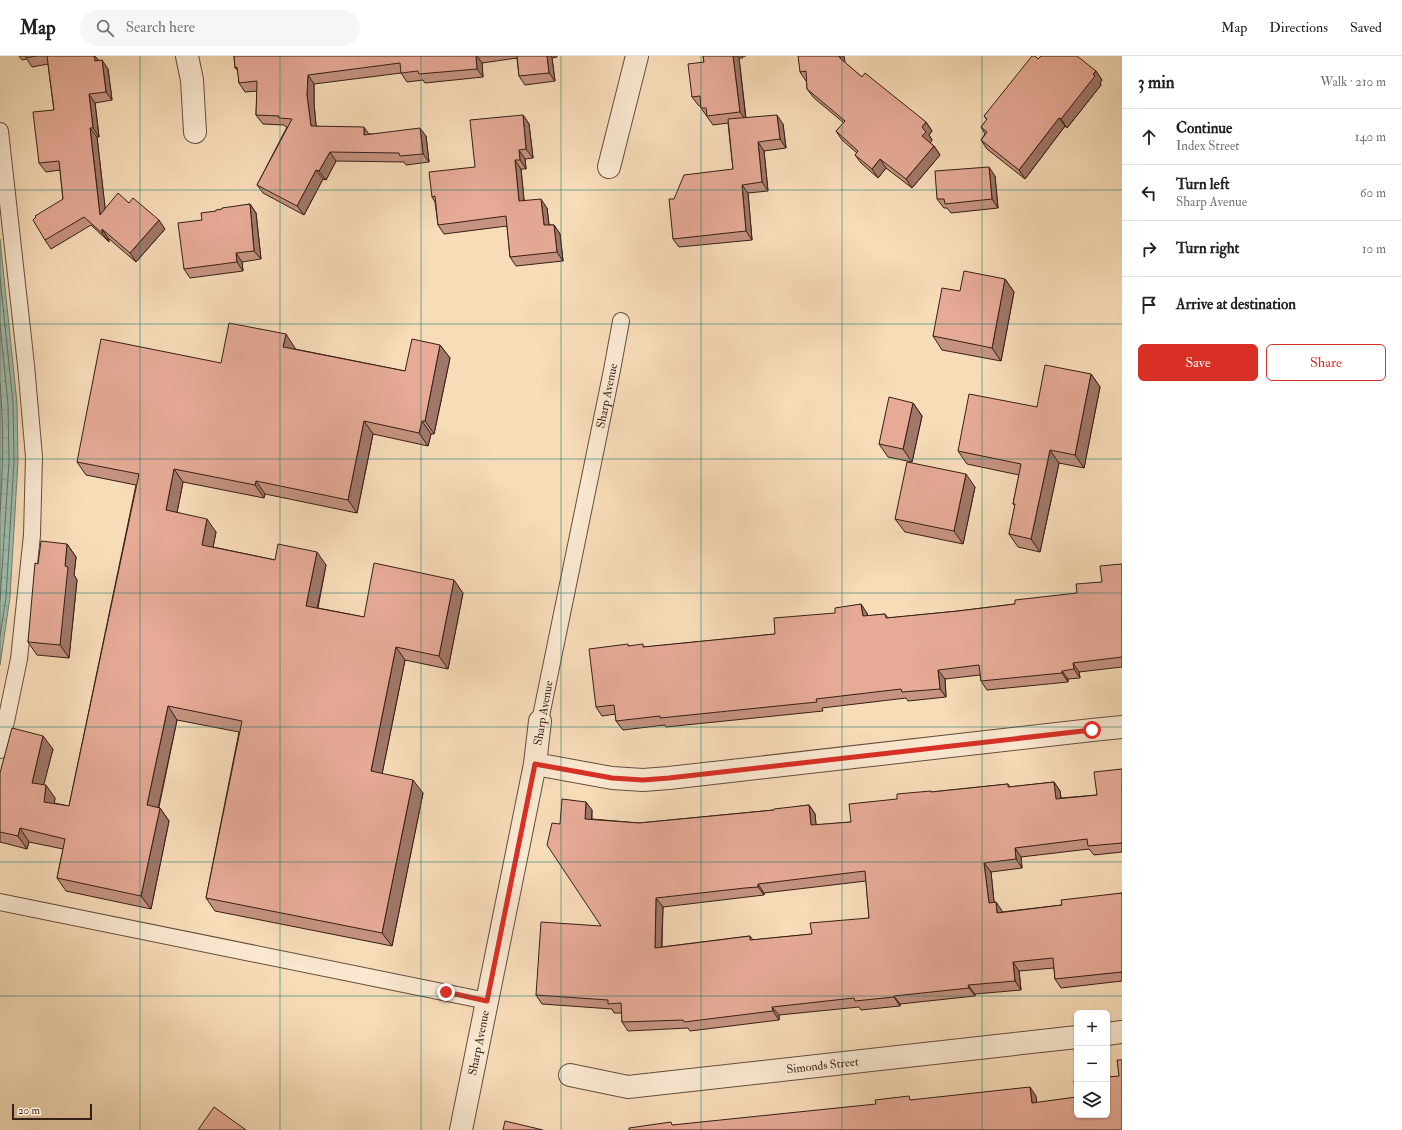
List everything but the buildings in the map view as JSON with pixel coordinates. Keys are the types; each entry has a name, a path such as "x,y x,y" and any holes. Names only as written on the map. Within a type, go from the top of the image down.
{"street":[{"path":"187,56 192,80 195,132"},
{"path":"609,167 637,56"},
{"name":"Sharp Avenue","path":"461,1130 535,764 540,721"},
{"path":"535,764 612,778 643,780 1122,727"},
{"path":"1110,1034 1122,1032"},
{"name":"Simonds Street","path":"570,1075 628,1087 1074,1037"}],"lane":[{"path":"0,131 26,365 34,457 32,535 19,659 0,750"},
{"name":"Sharp Avenue","path":"540,721 611,377 621,320"},
{"path":"0,902 487,1001"}],"water":[{"path":"0,239 17,403 18,461 10,597 0,665"}],"route":[{"path":"446,992 487,1001 535,764 612,778 643,780 1092,730"}]}
